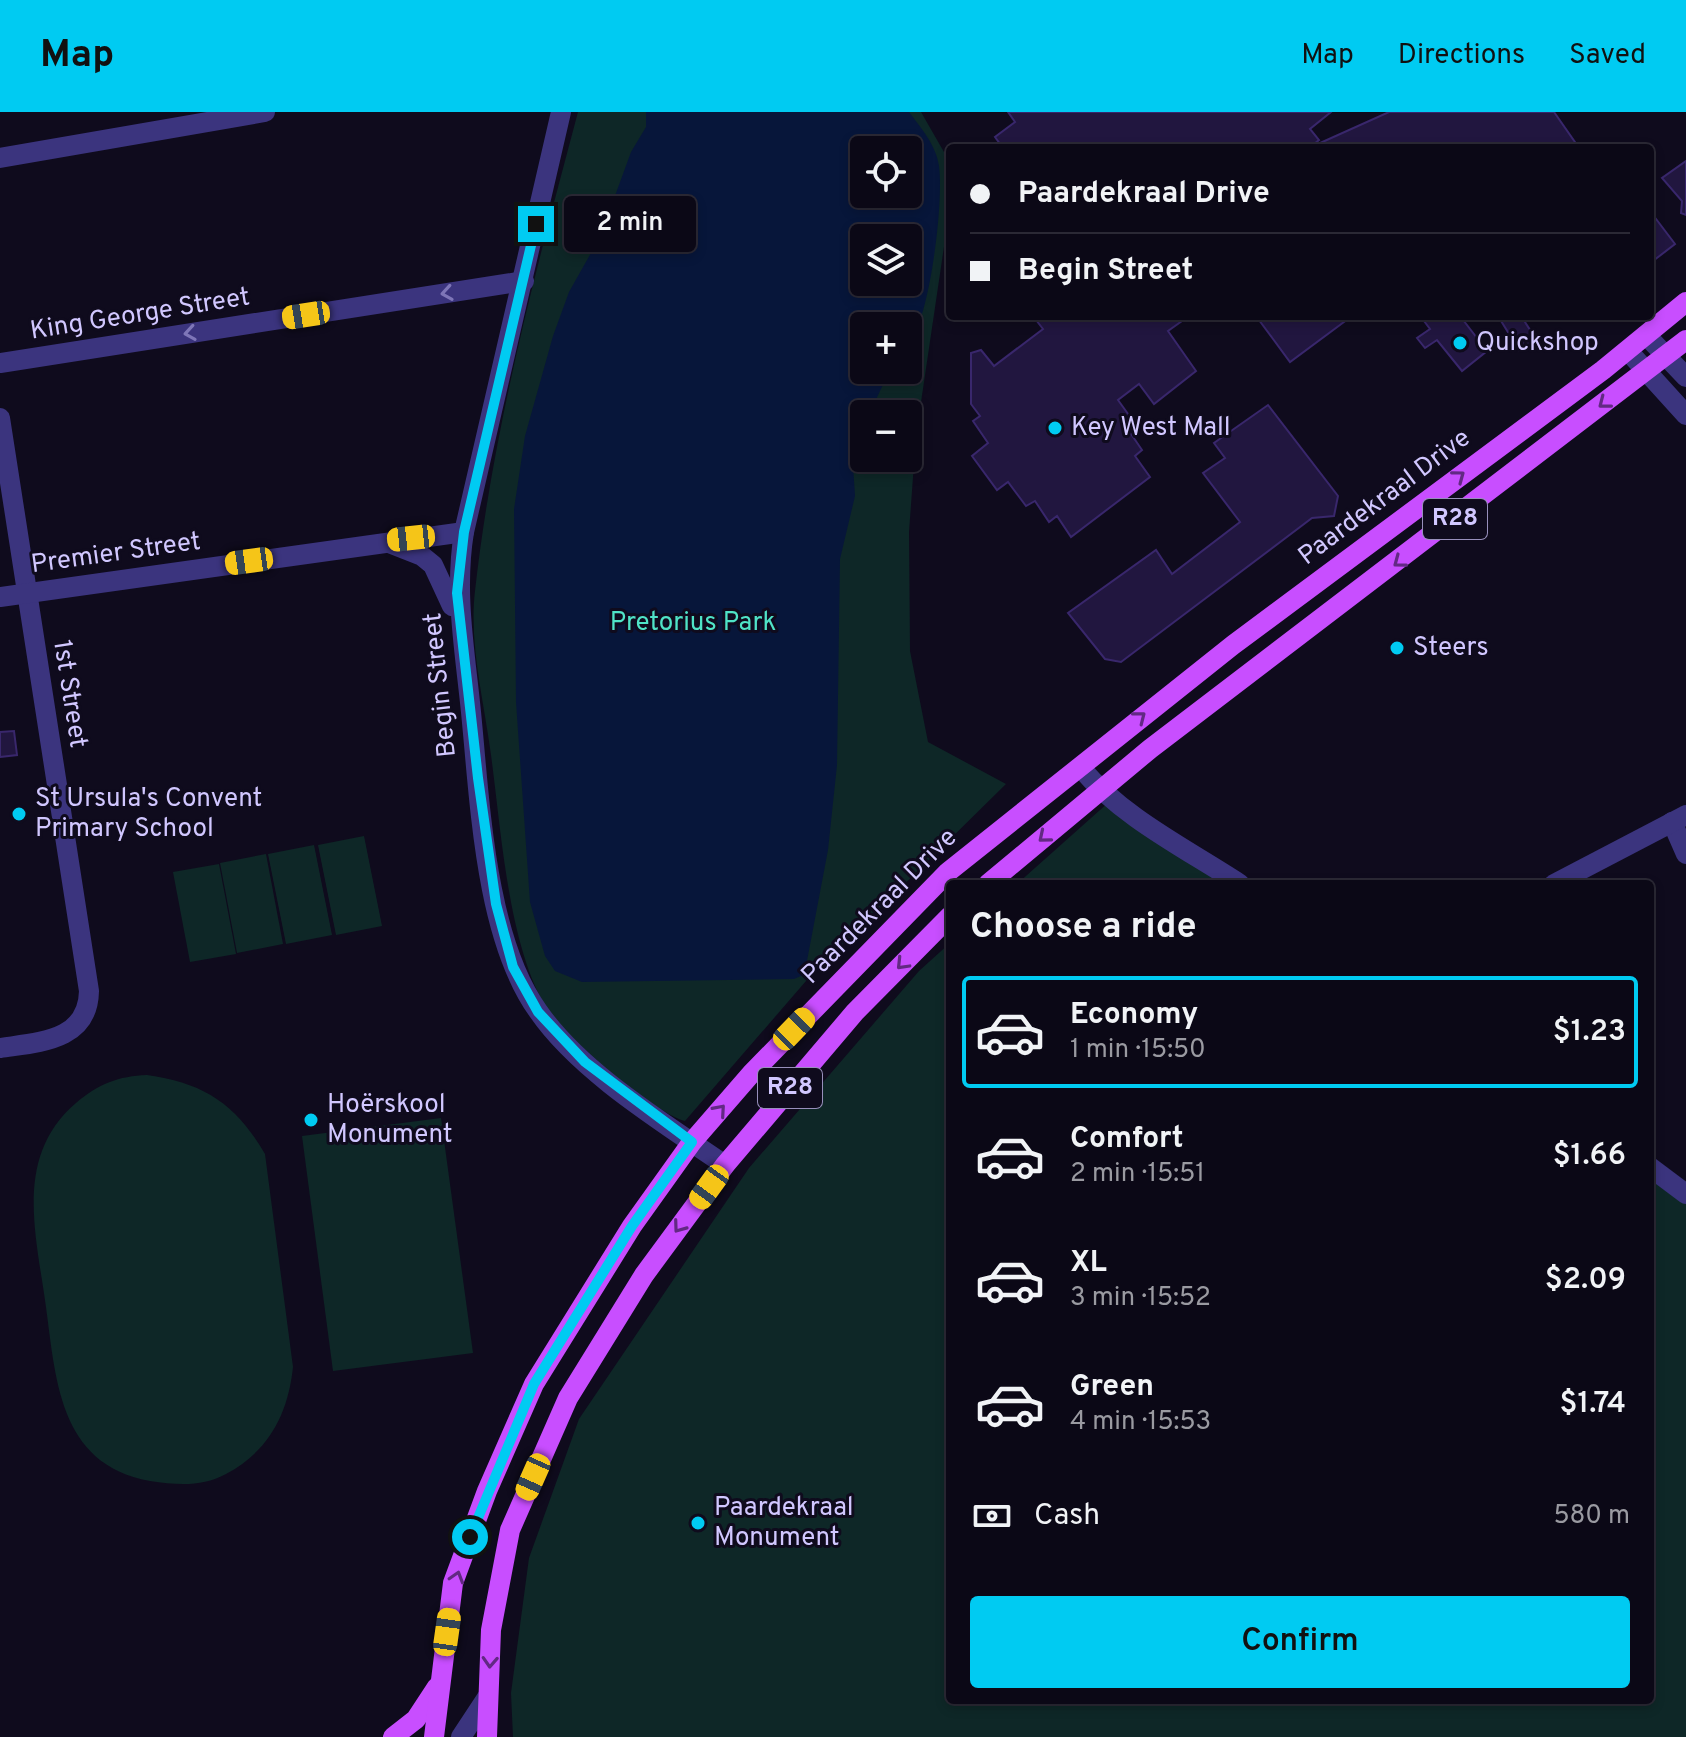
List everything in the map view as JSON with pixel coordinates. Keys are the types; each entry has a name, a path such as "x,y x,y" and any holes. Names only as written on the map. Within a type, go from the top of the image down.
{"main road":[{"name":"Paardekraal Drive","path":"434,1737 453,1583 487,1491 534,1384 632,1226 692,1142 751,1074 948,872 1081,768 1124,729 1628,351 1686,302"},
{"name":"R28","path":"993,880 1099,790 1686,340"},
{"name":"R28","path":"487,1737 491,1630 510,1530 568,1398 644,1275 725,1165 855,1012 946,920"},
{"path":"393,1737 416,1719 440,1681"}],"street":[{"path":"0,158 265,112"},
{"name":"Begin Street","path":"561,112 464,532 457,593 485,836 496,904 513,967 538,1012 585,1062 725,1165"},
{"name":"King George Street","path":"0,363 524,281"},
{"path":"1646,335 1686,377"},
{"path":"1628,351 1686,415"},
{"name":"1st Street","path":"0,418 89,978 89,1005 72,1032 49,1040 0,1048"},
{"name":"Premier Street","path":"0,597 464,532"},
{"path":"383,541 409,549 433,565 461,620"},
{"path":"1081,768 1099,790 1234,880"},
{"path":"1562,880 1679,819 1686,854"},
{"path":"1654,1170 1686,1194"},
{"path":"461,1737 488,1696"}],"green space":[{"name":"Pretorius Park","path":"578,112 921,112 946,156 945,240 921,400 850,400 850,472 913,472 909,532 910,651 928,742 1006,784 806,981 685,1121 654,1105 634,1090 559,1024 535,985 515,920 478,670 474,610 493,470 518,350"},
{"path":"1118,794 1239,880 1021,880"},
{"path":"364,836 382,926 336,935 318,845"},
{"path":"314,845 332,935 286,944 268,854"},
{"path":"266,854 283,944 237,953 220,863"},
{"path":"219,864 236,954 190,962 173,872"},
{"path":"946,947 946,1704 1654,1704 1654,1175 1686,1198 1686,1737 513,1737 511,1693 529,1558 579,1419 749,1168 919,971"},
{"path":"147,1075 185,1084 216,1099 242,1122 265,1154 293,1367 281,1415 265,1442 241,1465 217,1478 199,1483 150,1481 119,1472 96,1456 79,1437 59,1387 37,1247 34,1195 37,1170 44,1146 57,1124 76,1103 101,1086 118,1079"},
{"path":"441,1118 473,1353 333,1371 302,1136"}],"water":[{"name":"Pretorius Park","path":"646,112 909,112 931,144 939,166 934,259 922,314 850,312 850,384 883,384 876,400 850,400 850,472 853,472 855,496 840,559 837,765 828,850 806,966 801,976 794,979 582,982 555,971 545,956 530,902 516,702 514,509 525,436 553,336 569,292 600,237 631,152 646,127"}],"building":[{"path":"1008,112 1331,112 1310,129 1319,140 1314,144 1000,144 995,137 1015,122"},
{"path":"1389,112 1554,112 1576,144 1318,144"},
{"path":"1686,161 1686,215 1681,213 1682,201 1662,178"},
{"path":"1654,216 1675,244 1654,260"},
{"name":"Key West Mall","path":"1036,320 1183,320 1168,331 1196,371 1154,404 1139,384 1118,400 1136,425 1129,431 1142,450 1135,456 1150,477 1071,537 1057,516 1049,522 1035,501 1026,506 1008,482 997,490 972,456 988,443 973,421 980,416 971,404 971,353 981,350 994,366 1043,329"},
{"path":"1259,320 1347,320 1290,362"},
{"path":"1463,320 1487,351 1462,371 1437,340 1425,348 1417,338 1430,329 1424,321"},
{"path":"1500,320 1524,320 1536,339 1519,350"},
{"path":"1268,405 1338,496 1334,516 1312,518 1121,662 1105,659 1068,613 1156,550 1172,574 1240,522 1203,473 1225,458 1214,443"},
{"path":"14,731 17,755 0,757 0,732"}],"place":[{"name":"Quickshop","path":"1460,343"},
{"name":"Key West Mall","path":"1055,428"},
{"name":"Steers","path":"1397,648"},
{"name":"St Ursula's Convent Primary School","path":"19,814"},
{"name":"Hoërskool Monument","path":"311,1120"},
{"name":"Paardekraal Monument","path":"698,1523"}],"route":[{"path":"470,1537 534,1384 632,1226 692,1142 585,1062 538,1012 513,967 496,904 478,778 457,593 458,574 464,532 536,224"}]}
